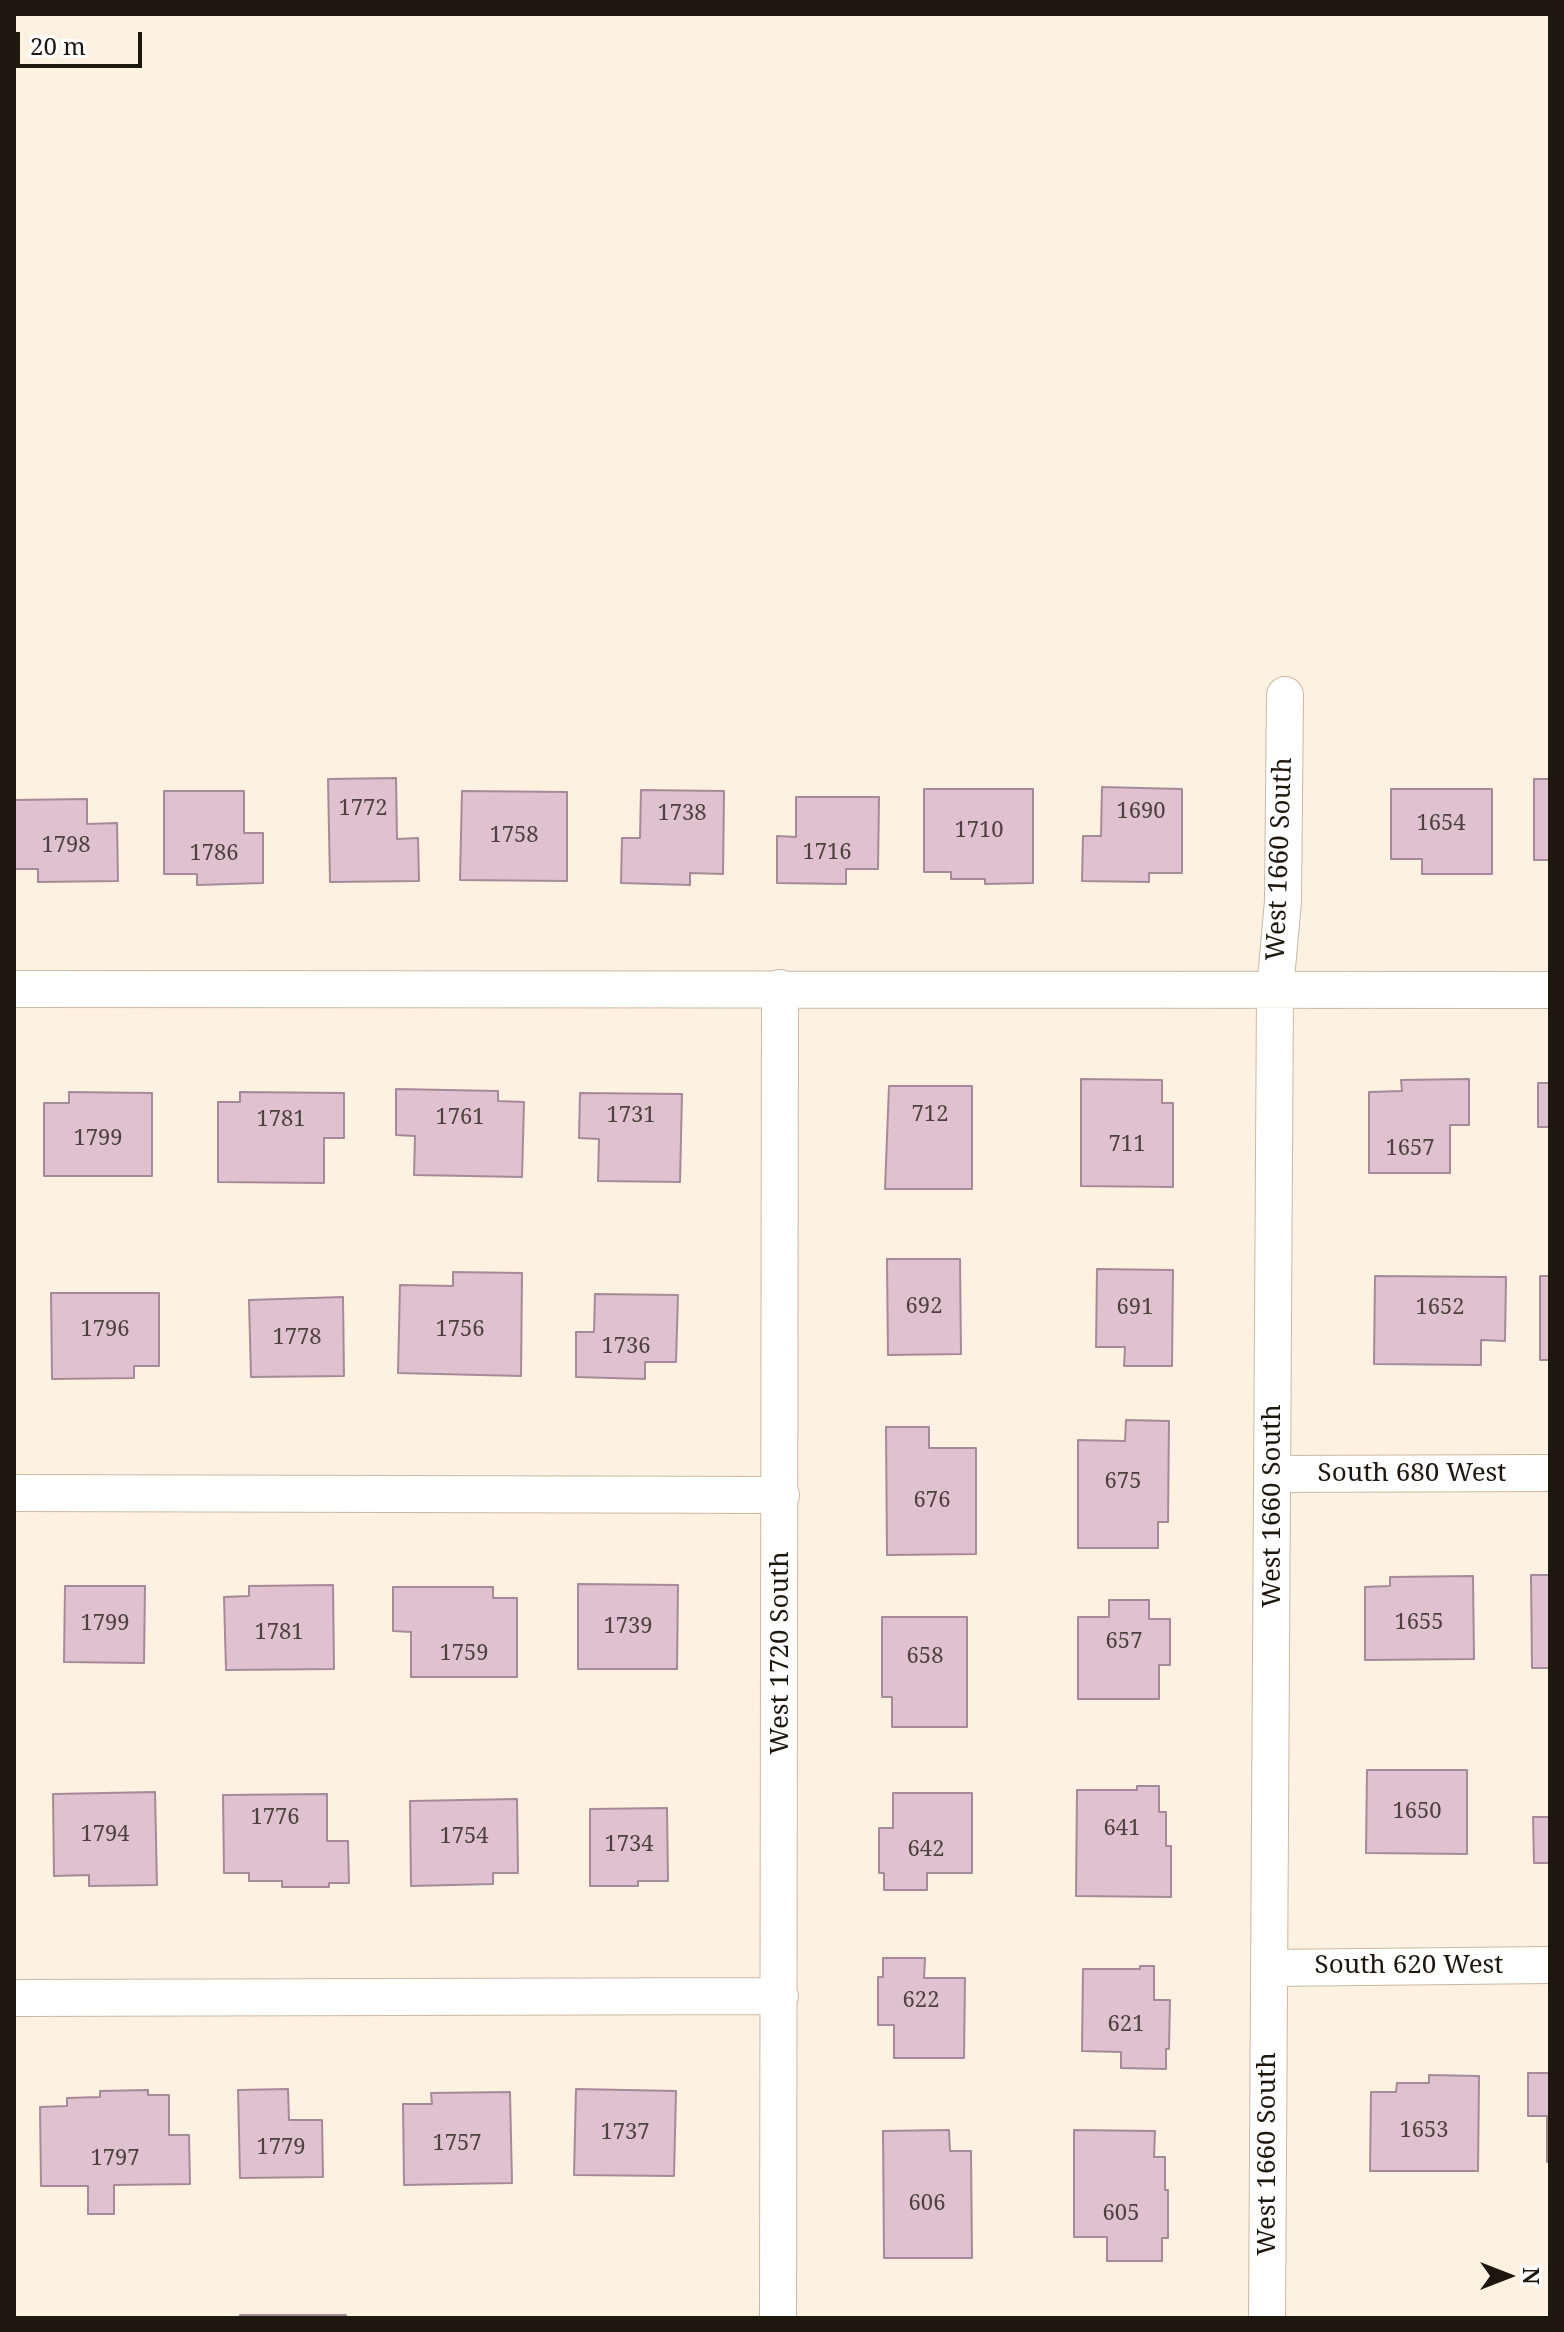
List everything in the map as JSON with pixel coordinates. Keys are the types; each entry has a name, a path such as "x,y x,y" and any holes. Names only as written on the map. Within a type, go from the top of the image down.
{"street":[{"name":"West 1660 South","path":"1267,2318 1275,990 1283,901 1285,695"},
{"name":"West 1720 South","path":"778,2318 780,988"},
{"path":"14,989 1550,990"},
{"name":"South 680 West","path":"1273,1474 1550,1473"},
{"path":"14,1493 781,1495"},
{"name":"South 620 West","path":"1269,1968 1550,1965"},
{"path":"14,1998 780,1996"}],"building":[{"path":"396,778 397,839 418,838 419,881 330,882 328,779"},
{"path":"1534,779 1550,779 1550,860 1534,860"},
{"path":"1102,787 1182,789 1182,873 1149,873 1149,882 1082,881 1083,836 1101,836"},
{"path":"924,789 1033,789 1033,883 985,884 985,879 951,879 951,872 924,872"},
{"path":"1391,789 1492,789 1492,874 1422,874 1422,859 1391,859"},
{"path":"641,790 724,791 723,874 690,873 690,885 621,883 622,838 640,838"},
{"path":"164,791 244,791 244,833 263,833 263,883 197,885 197,874 164,874"},
{"path":"462,791 567,792 567,881 460,880"},
{"path":"796,797 879,797 878,869 846,869 846,884 777,883 777,836 796,837"},
{"path":"87,799 87,824 117,823 118,881 38,882 38,869 14,869 14,800"},
{"path":"1081,1079 1162,1080 1162,1103 1173,1103 1173,1187 1081,1186"},
{"path":"1469,1079 1469,1125 1450,1125 1450,1173 1369,1173 1369,1092 1402,1091 1401,1080"},
{"path":"1538,1083 1550,1083 1550,1127 1538,1127"},
{"path":"889,1086 972,1086 972,1189 885,1189"},
{"path":"396,1089 498,1091 498,1101 524,1102 522,1177 414,1175 415,1136 396,1135"},
{"path":"69,1092 152,1093 152,1176 44,1176 44,1103 69,1103"},
{"path":"240,1092 344,1093 344,1138 324,1138 324,1183 218,1182 218,1102 240,1102"},
{"path":"580,1093 682,1094 680,1182 598,1181 599,1139 579,1138"},
{"path":"887,1259 960,1259 961,1354 888,1355"},
{"path":"1097,1269 1173,1270 1172,1366 1124,1366 1125,1347 1096,1347"},
{"path":"453,1272 522,1273 521,1376 398,1373 400,1285 453,1286"},
{"path":"1375,1276 1506,1277 1505,1341 1481,1340 1481,1365 1374,1364"},
{"path":"1540,1276 1550,1276 1550,1360 1540,1360"},
{"path":"51,1293 159,1293 159,1366 134,1366 134,1378 52,1379"},
{"path":"595,1294 678,1295 676,1362 645,1362 645,1379 576,1377 576,1332 594,1332"},
{"path":"343,1297 344,1376 251,1377 249,1300"},
{"path":"1126,1420 1169,1421 1168,1522 1158,1522 1158,1548 1078,1548 1078,1440 1125,1441"},
{"path":"886,1427 929,1427 929,1448 976,1448 976,1554 887,1555"},
{"path":"1531,1575 1550,1575 1550,1668 1532,1668"},
{"path":"1473,1576 1474,1659 1365,1660 1365,1587 1390,1586 1390,1577"},
{"path":"578,1584 678,1585 677,1669 578,1669"},
{"path":"333,1585 334,1669 226,1670 224,1597 249,1596 249,1586"},
{"path":"65,1586 145,1586 144,1663 64,1662"},
{"path":"393,1587 493,1587 493,1598 517,1598 517,1677 411,1677 411,1632 393,1631"},
{"path":"1109,1600 1149,1600 1149,1619 1170,1619 1170,1665 1159,1665 1159,1699 1078,1699 1078,1617 1109,1617"},
{"path":"882,1617 967,1617 967,1727 892,1727 892,1697 882,1697"},
{"path":"1367,1770 1467,1770 1467,1854 1366,1853"},
{"path":"1137,1786 1159,1786 1159,1812 1166,1812 1166,1846 1171,1846 1171,1897 1076,1896 1077,1790 1137,1790"},
{"path":"155,1792 157,1885 89,1886 89,1875 54,1876 53,1794"},
{"path":"893,1793 972,1793 972,1873 927,1873 927,1890 884,1890 884,1873 879,1873 879,1828 893,1828"},
{"path":"327,1794 327,1841 348,1841 349,1883 329,1883 329,1887 282,1887 282,1881 249,1881 249,1873 224,1873 223,1795"},
{"path":"517,1799 518,1873 493,1873 493,1884 411,1886 410,1801"},
{"path":"667,1808 668,1881 638,1881 638,1886 590,1886 590,1809"},
{"path":"1533,1817 1550,1817 1550,1863 1534,1863"},
{"path":"883,1958 925,1958 924,1978 965,1978 964,2058 894,2058 894,2025 878,2025 878,1977 883,1977"},
{"path":"1140,1966 1154,1966 1154,2000 1170,2000 1166,2069 1121,2068 1121,2052 1082,2051 1083,1969 1140,1969"},
{"path":"1528,2073 1550,2073 1550,2162 1547,2162 1547,2116 1528,2116"},
{"path":"1429,2075 1479,2076 1478,2171 1370,2171 1371,2092 1396,2092 1397,2083 1429,2083"},
{"path":"288,2089 289,2120 322,2120 323,2177 240,2178 238,2090"},
{"path":"576,2089 676,2091 674,2176 574,2175"},
{"path":"148,2090 148,2095 169,2095 169,2135 189,2135 190,2184 114,2185 114,2214 88,2214 88,2186 41,2186 40,2107 67,2106 67,2098 100,2097 100,2091"},
{"path":"510,2092 512,2183 404,2185 403,2104 432,2104 431,2093"},
{"path":"949,2130 950,2151 971,2151 972,2258 884,2258 883,2131"},
{"path":"1074,2130 1155,2131 1154,2157 1165,2157 1165,2190 1168,2190 1168,2238 1162,2238 1162,2261 1107,2261 1107,2237 1074,2237"},
{"path":"240,2315 346,2315 346,2318 240,2318"}]}
